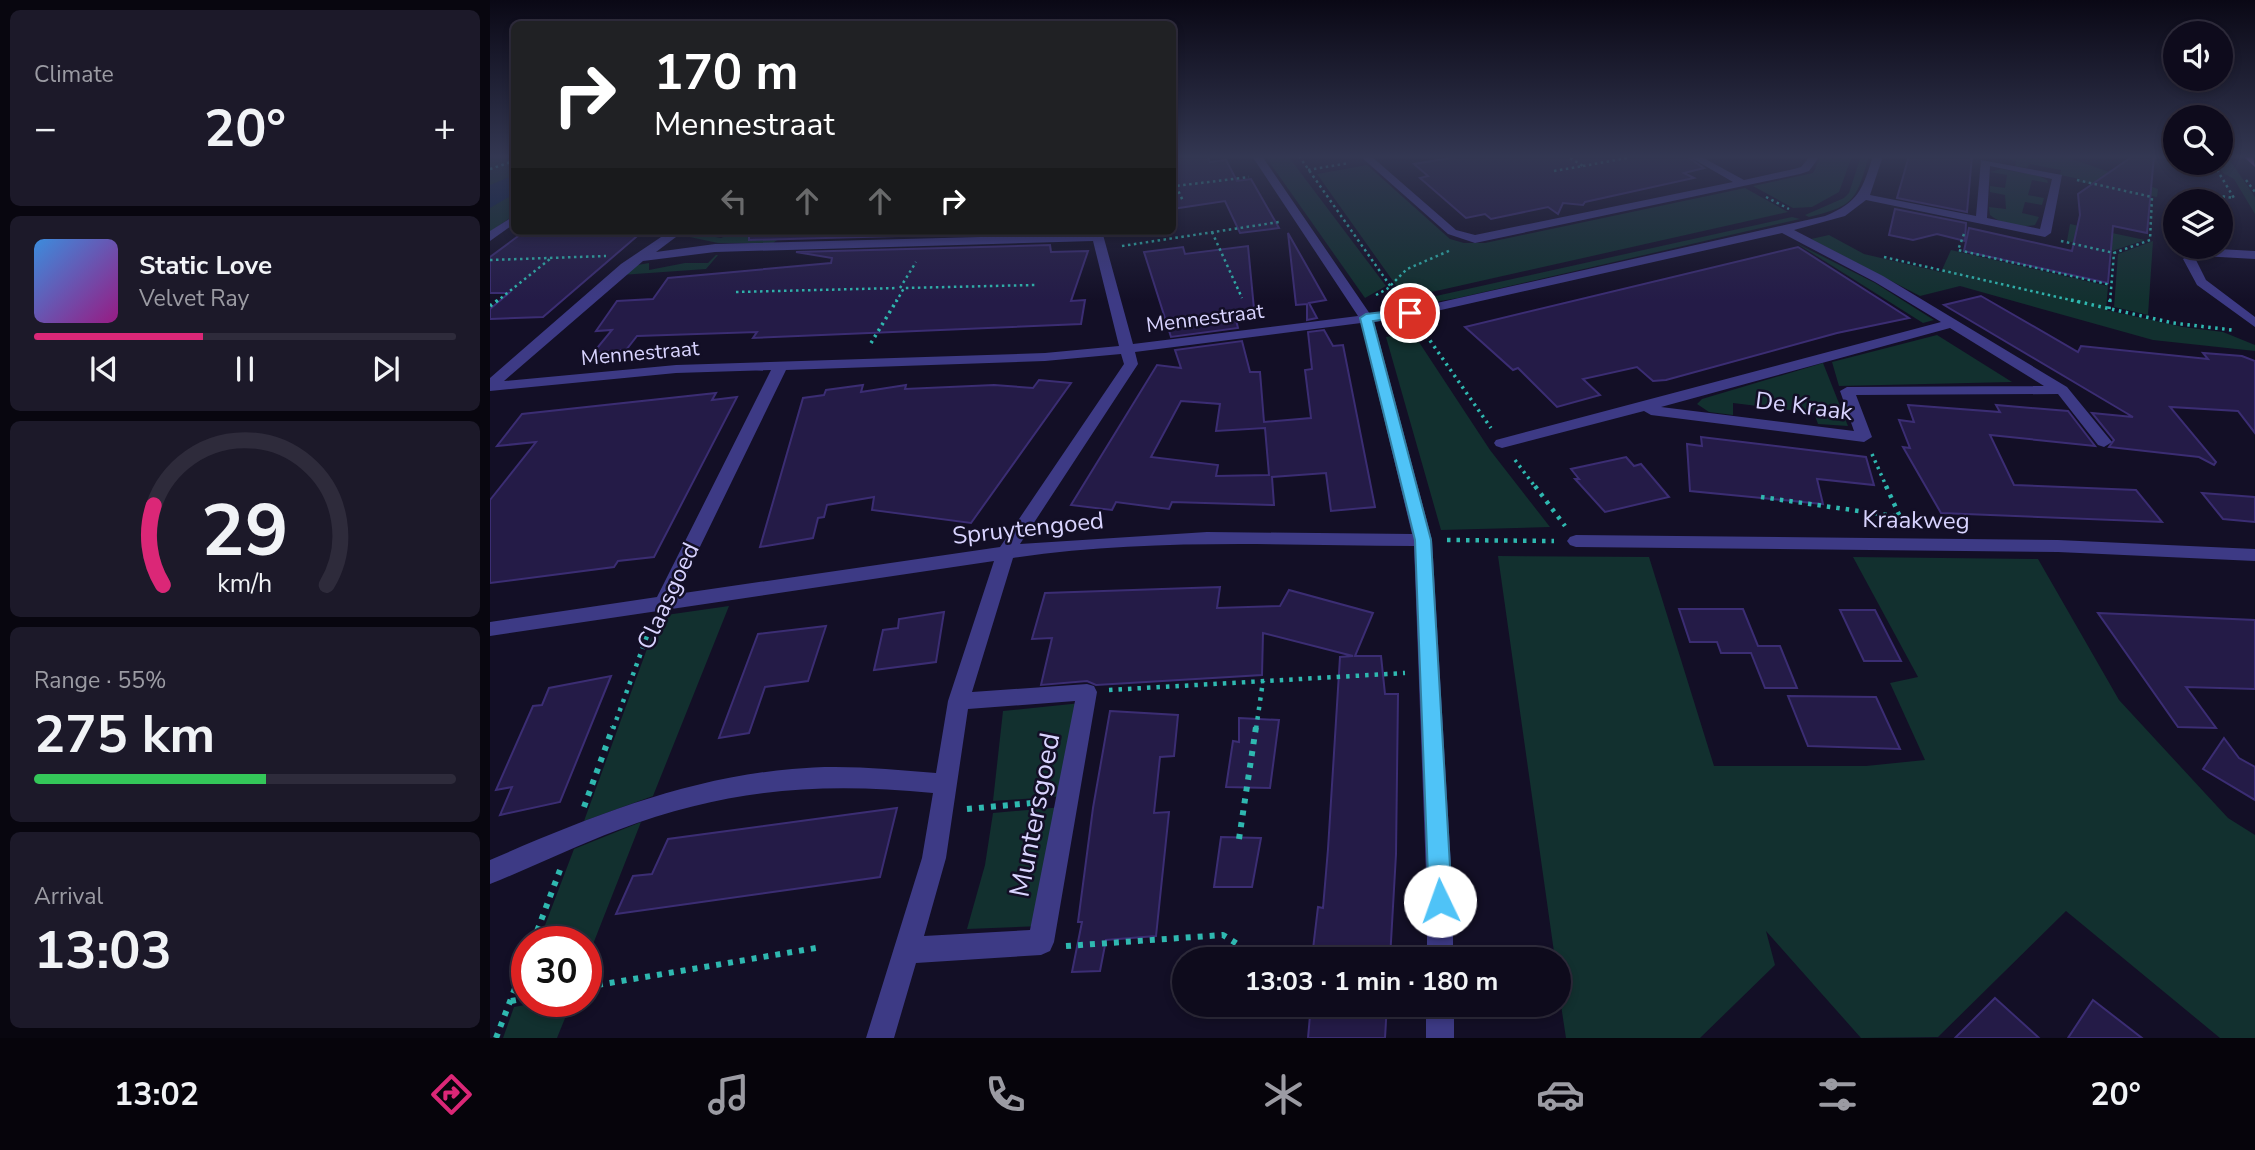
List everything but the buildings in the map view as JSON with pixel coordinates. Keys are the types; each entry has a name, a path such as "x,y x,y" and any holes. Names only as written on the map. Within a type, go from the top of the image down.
{"street":[{"path":"1291,204 1361,311 1423,540 1440,947"},
{"path":"1421,204 1451,232 1465,238 1487,238 1647,204"},
{"name":"Mennestraat","path":"490,386 676,369 1045,357 1127,349 1361,311 1410,313 1813,223 1843,214 1855,204"},
{"path":"1903,204 2045,233 2052,204"},
{"path":"1981,220 1982,204"},
{"path":"490,237 511,221"},
{"path":"1783,229 1879,279 2062,390 2104,442"},
{"path":"490,386 625,267 673,235 715,248"},
{"path":"643,256 715,248 1099,239 1131,364 1006,552 982,621 960,701 934,858 880,1038"},
{"path":"2255,255 2200,252 2189,259 2201,282 2255,323"},
{"path":"2193,270 2217,261 2255,266"},
{"name":"De Kraak","path":"1502,443 1643,409 1826,355 1952,323"},
{"name":"Claasgoed","path":"664,602 781,365"},
{"name":"De Kraak","path":"1643,409 1864,437 1847,391 2062,390"},
{"name":"Spruytengoed","path":"490,629 1044,547 1207,538 1423,540"},
{"name":"Kraakweg","path":"1576,541 2058,546 2255,555"},
{"name":"Muntersgoed","path":"960,701 1087,692 1041,942"},
{"path":"490,872 573,835 666,802 759,783 839,777 946,784"},
{"path":"906,950 1041,942"},
{"path":"1440,1017 1440,1038"}],"path":[{"path":"1333,204 1502,443 1576,541"},
{"path":"1780,204 1813,223"},
{"path":"2045,233 2044,238 2114,253 2150,240 2152,204"},
{"path":"1176,234 1212,232 1301,219"},
{"path":"1212,232 1242,298"},
{"path":"1099,239 1164,235"},
{"path":"1361,311 1407,269 1445,254 1465,238"},
{"path":"2109,309 2114,253"},
{"path":"490,260 643,256"},
{"path":"1883,257 2173,323 2242,331"},
{"path":"490,306 550,258"},
{"path":"860,363 904,288 1035,285"},
{"path":"736,292 898,288"},
{"path":"859,343 885,342"},
{"path":"1864,437 1901,517 1910,545"},
{"path":"1761,497 1901,517"},
{"path":"1423,540 1576,541"},
{"name":"Claasgoed","path":"539,926 654,618 664,602"},
{"path":"1087,692 1429,672"},
{"path":"1239,839 1263,681"},
{"path":"942,811 1069,800"},
{"path":"1041,942 1065,946 1223,935 1239,947"},
{"path":"602,984 816,948"},
{"path":"496,1038 510,1001"}],"green space":[{"path":"490,204 511,204 511,217 490,232"},
{"path":"1299,204 1325,204 1386,286 1365,298"},
{"path":"1339,204 1411,204 1450,239 1464,243 1485,243 1667,204 1774,204 1788,212 1405,298"},
{"path":"1787,204 1817,204 1812,207 1793,208"},
{"path":"1829,204 1844,204 1809,217 1805,215"},
{"path":"2006,204 2024,204 2022,213 2039,217 2035,225 2011,224 1990,215 1989,207 2006,209"},
{"path":"1792,217 1800,219 1458,298 1411,306 1409,302"},
{"path":"2070,224 2145,240 2112,251 2067,241"},
{"path":"727,235 784,235 773,243 718,243 685,236 721,238"},
{"path":"1829,235 1864,254 1941,272 1951,250 2108,286 2106,310 2183,327 2223,332 2255,345 2255,351 2153,340 1960,286 1920,296 1811,239"},
{"path":"2153,241 2148,315 2114,307 2118,254"},
{"path":"1796,243 1875,283 1934,320 1923,323"},
{"path":"716,255 706,269 621,275 632,266 649,263 649,270 685,263 708,263"},
{"path":"1413,333 1490,450 1550,527 1441,530 1386,337"},
{"path":"1937,335 2012,382 1839,386 1832,362"},
{"path":"1823,363 1848,426 1818,424 1814,413 1733,403 1733,415 1709,412 1697,404 1702,399"},
{"path":"1498,556 1649,557 1714,766 1866,766 1925,760 1890,683 1918,677 1853,557 2038,559 2119,700 2228,818 2255,835 2255,1038 2220,1038 2066,911 1938,1037 1861,1038 1766,931 1775,965 1700,1038 1566,1038 1563,1017 1571,1017 1571,947 1553,947"},
{"path":"729,606 653,796 584,821 659,616"},
{"path":"1081,703 1066,796 993,801 1003,711"},
{"path":"1063,807 1042,926 967,929 985,865 993,813"},
{"path":"641,822 600,926 545,926 574,849"},
{"path":"511,1015 566,1017 557,1038 503,1038"}],"route":[{"path":"1410,313 1366,318 1423,540 1440,901"}]}
